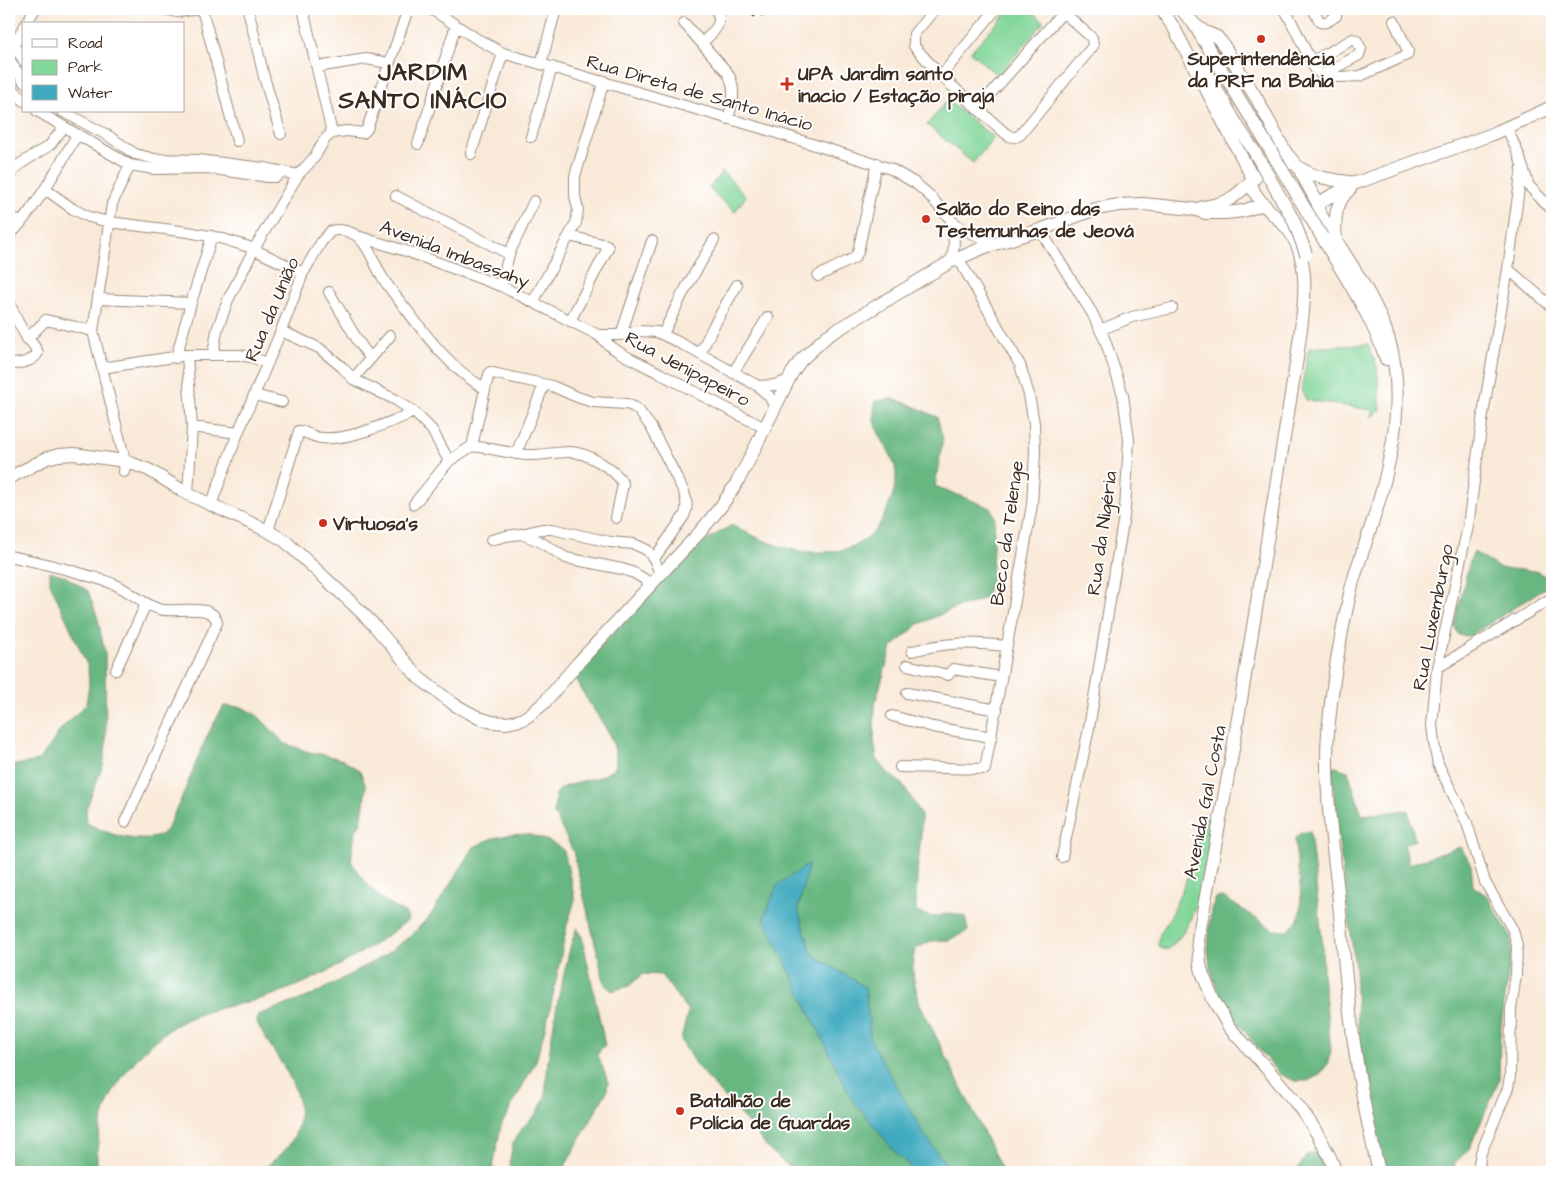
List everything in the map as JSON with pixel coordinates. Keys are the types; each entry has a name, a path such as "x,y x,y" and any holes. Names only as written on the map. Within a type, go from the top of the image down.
{"main road":[{"path":"1161,9 1174,28"},
{"path":"1182,9 1266,141 1375,330 1397,393"},
{"path":"1192,22 1205,32 1217,37 1222,43 1286,153 1297,166 1336,242 1372,301 1387,336 1393,356 1397,393 1394,433 1389,463 1377,509 1352,588 1342,637 1328,733 1327,778 1328,807 1350,1020 1364,1103 1379,1172"},
{"name":"Avenida Gal Costa","path":"1174,28 1190,46 1254,150 1294,221 1306,254 1309,266 1310,293 1298,378 1290,398"},
{"name":"Avenida Gal Costa","path":"1174,28 1250,173 1255,193 1291,233 1296,242 1300,254 1304,282 1301,326 1290,398 1233,750 1201,921 1198,952 1203,975 1221,1015 1229,1027 1308,1119 1324,1143 1336,1172"},
{"path":"1278,219 1290,222 1306,220 1327,198 1356,184 1507,128 1552,106"},
{"path":"1193,210 1227,201 1266,167 1272,165 1297,166 1312,175 1356,184"},
{"path":"1336,242 1335,220 1338,206 1347,191 1356,184"},
{"path":"9,478 47,458 74,454 124,467 149,470 188,494 268,531 285,541 373,624 419,678 435,691 479,718 492,722 514,722 535,711 722,505 736,484 787,381 801,360 827,336 954,260 1096,209 1119,205 1143,204 1226,213 1243,211 1264,204"}],"street":[{"path":"27,22 35,9"},
{"path":"163,9 177,12 201,9 237,141"},
{"path":"248,9 280,134"},
{"path":"303,9 332,133"},
{"path":"213,355 217,330 228,300 254,249 298,175 314,158 325,139 332,133 346,131 364,133 367,129 408,9"},
{"name":"Rua Direta de Santo Inácio","path":"431,9 477,39 503,52 877,163 898,172 915,183 928,194 951,220 972,234 996,244"},
{"path":"541,64 556,9"},
{"path":"702,43 719,23 718,13 715,9"},
{"path":"935,9 914,34 914,46 941,76 977,109 1012,138 1017,138 1020,135 1093,46 1092,38 1064,11 977,109"},
{"path":"941,76 996,9"},
{"path":"1285,9 1315,70 1322,75 1339,77 1365,75 1407,55 1408,51 1394,21"},
{"path":"1313,9 1320,22 1323,23 1336,16 1335,9"},
{"path":"684,22 728,72 731,78 734,91 728,119"},
{"path":"418,144 456,25"},
{"path":"22,31 14,45 22,58"},
{"path":"1311,62 1353,39 1357,41 1361,49 1359,55 1322,75"},
{"path":"471,154 503,52"},
{"path":"9,59 22,79"},
{"path":"317,67 366,59 389,63"},
{"path":"531,137 552,67"},
{"path":"533,302 578,216 574,187 577,168 604,81"},
{"path":"9,86 22,99"},
{"path":"39,112 130,165 154,169 208,168 272,177 276,177 281,172"},
{"path":"64,112 107,135 135,154 155,158 198,160 264,168 298,175"},
{"path":"9,175 20,164 50,145 64,128"},
{"path":"1507,128 1529,186 1552,210"},
{"path":"9,236 22,223 45,189 77,135"},
{"path":"818,276 854,258 858,252 877,163"},
{"path":"124,467 93,332 112,204 130,165"},
{"name":"Rua Luxemburgo","path":"1482,1172 1479,1163 1481,1153 1508,1088 1510,1077 1511,1009 1516,975 1517,945 1513,930 1485,882 1468,823 1438,764 1432,726 1432,708 1437,668 1468,526 1483,414 1508,269 1522,168"},
{"path":"45,189 73,209 90,217 109,222 212,236 254,249 303,273"},
{"path":"396,196 509,254"},
{"path":"501,286 509,254 534,200"},
{"path":"9,216 22,223"},
{"path":"951,220 954,260"},
{"name":"Rua da União","path":"211,505 303,273 322,241 331,231 342,230 356,236"},
{"name":"Rua da Nigéria","path":"1040,230 1092,312 1100,330 1123,394 1129,440 1124,510 1089,728 1062,857"},
{"path":"176,358 212,236"},
{"path":"356,236 365,246 392,292 438,350 467,376 484,388"},
{"name":"Avenida Imbassahy","path":"356,236 409,252 501,286 598,335 621,335 640,331 663,334 758,386 769,396 775,407"},
{"path":"569,236 605,244 608,248 608,252 570,321"},
{"path":"663,334 714,240"},
{"path":"621,335 652,241"},
{"name":"Beco da Telenge","path":"900,767 985,769 1032,505 1035,453 1034,423 1029,395 1020,365 954,260"},
{"path":"1508,269 1552,307"},
{"path":"700,354 738,285"},
{"path":"329,292 370,358"},
{"path":"98,299 191,303"},
{"path":"9,302 16,319 37,350 37,355 30,360 9,365"},
{"path":"1100,330 1132,317 1172,308"},
{"path":"733,373 768,317"},
{"path":"28,339 46,320 93,332"},
{"path":"281,331 320,348 353,379 396,400 414,412 432,430 449,461"},
{"name":"Rua Jenipapeiro","path":"598,335 616,352 643,364 765,428"},
{"path":"353,379 390,336"},
{"path":"187,355 192,427 188,494"},
{"path":"102,368 187,355 239,355 267,363"},
{"path":"472,446 484,388 490,372 552,386 593,402 627,404 634,407 651,427 684,492 687,502 687,510 684,516 654,559"},
{"path":"758,386 774,385 787,381"},
{"path":"516,454 544,384"},
{"path":"254,395 282,402"},
{"path":"268,531 299,431 318,438 328,438 381,426 414,412"},
{"path":"192,427 238,433"},
{"path":"414,504 449,461 472,446 516,454 543,455 570,452 582,454 598,462 616,475 623,484 616,518"},
{"path":"491,540 542,529 567,532 599,540 634,544 647,550 654,559 655,578 622,569 566,558 538,541 521,534"},
{"path":"9,556 58,566 107,582 146,604 161,610 200,610 214,616 216,619 217,624 125,822"},
{"path":"1437,668 1552,598"},
{"path":"116,670 146,604"},
{"path":"912,651 950,643 1007,646"},
{"path":"907,665 948,675 953,669 1002,677"},
{"path":"907,693 996,710"},
{"path":"892,716 933,728 992,737"}],"green space":[{"path":"1010,9 1030,9 1044,22 998,76 970,52"},
{"path":"947,100 994,138 973,163 927,125"},
{"path":"722,171 746,196 735,212 709,189"},
{"path":"1368,344 1377,366 1381,409 1371,417 1372,410 1306,400 1301,390 1309,348"},
{"path":"892,399 909,404 937,417 943,439 935,486 991,508 995,517 991,579 986,597 919,624 892,647 875,703 874,740 877,759 888,773 902,784 921,815 916,912 933,917 951,913 965,917 968,931 949,940 931,941 915,949 913,976 920,1004 1003,1172 795,1172 768,1149 746,1121 695,1064 681,1040 688,1011 661,975 643,974 629,986 612,991 605,985 573,851 554,813 556,794 561,788 601,777 615,768 615,749 611,739 575,675 667,575 704,543 732,525 770,543 801,551 834,551 849,548 863,541 875,530 884,516 894,490 896,479 895,466 874,418 875,401"},
{"path":"1474,552 1499,568 1535,571 1551,579 1551,584 1470,636 1459,635 1454,626 1470,560"},
{"path":"50,571 65,576 88,591 98,619 105,654 106,744 103,766 86,809 87,823 115,835 136,839 155,837 163,833 168,827 181,800 206,738 224,706 242,707 258,716 284,743 309,752 343,760 360,771 366,787 361,822 355,832 351,861 362,878 374,891 388,903 406,913 408,920 377,943 309,981 273,995 218,1009 185,1020 162,1035 129,1068 120,1080 107,1105 99,1138 97,1172 9,1172 9,764 16,765 38,761 61,729 86,704 89,686 88,667 50,583"},
{"path":"1332,766 1348,771 1362,815 1408,810 1415,840 1404,844 1409,864 1460,847 1471,863 1473,886 1487,896 1511,937 1511,956 1500,1033 1499,1081 1469,1149 1454,1164 1457,1172 1384,1172 1362,1062 1357,1016 1355,966 1336,821"},
{"path":"1207,816 1211,817 1212,822 1204,873 1195,909 1188,925 1178,939 1167,950 1160,948 1158,945 1160,934 1170,917 1188,876 1201,834 1203,820"},
{"path":"1310,831 1322,939 1323,975 1331,1051 1327,1065 1319,1075 1308,1081 1295,1081 1279,1074 1232,1016 1218,992 1210,967 1208,948 1211,909 1216,898 1223,897 1274,930 1287,931 1294,924 1301,908 1295,838 1301,833"},
{"path":"527,834 551,842 564,851 575,900 567,925 550,1010 536,1061 501,1126 492,1172 262,1172 285,1151 291,1142 298,1126 299,1110 297,1095 291,1080 257,1023 258,1015 313,995 385,955 409,937 430,916 474,847 490,839 508,835"},
{"path":"577,928 582,937 605,1045 598,1055 608,1082 607,1091 563,1172 511,1172 510,1160 513,1143 523,1127 536,1114 545,1098 548,1061 557,1004 571,944"},
{"path":"1314,1152 1319,1157 1323,1172 1296,1172 1307,1155"}],"water":[{"path":"809,864 798,909 812,954 865,987 871,1041 924,1134 952,1172 916,1172 896,1153 851,1098 764,918 777,885"}],"railway":[{"path":"753,9 754,16"},
{"path":"761,9 762,15"}],"place":[{"name":"Superintendência da PRF na Bahia","path":"1261,39"},
{"name":"UPA Jardim santo inacio / Estação piraja","path":"787,84"},
{"name":"Salão do Reino das Testemunhas de Jeová","path":"926,219"},
{"name":"Virtuosa's","path":"323,523"},
{"name":"Batalhão de Polícia de Guardas","path":"680,1111"}],"district":[{"name":"JARDIM SANTO INÁCIO","path":"423,86"}]}
